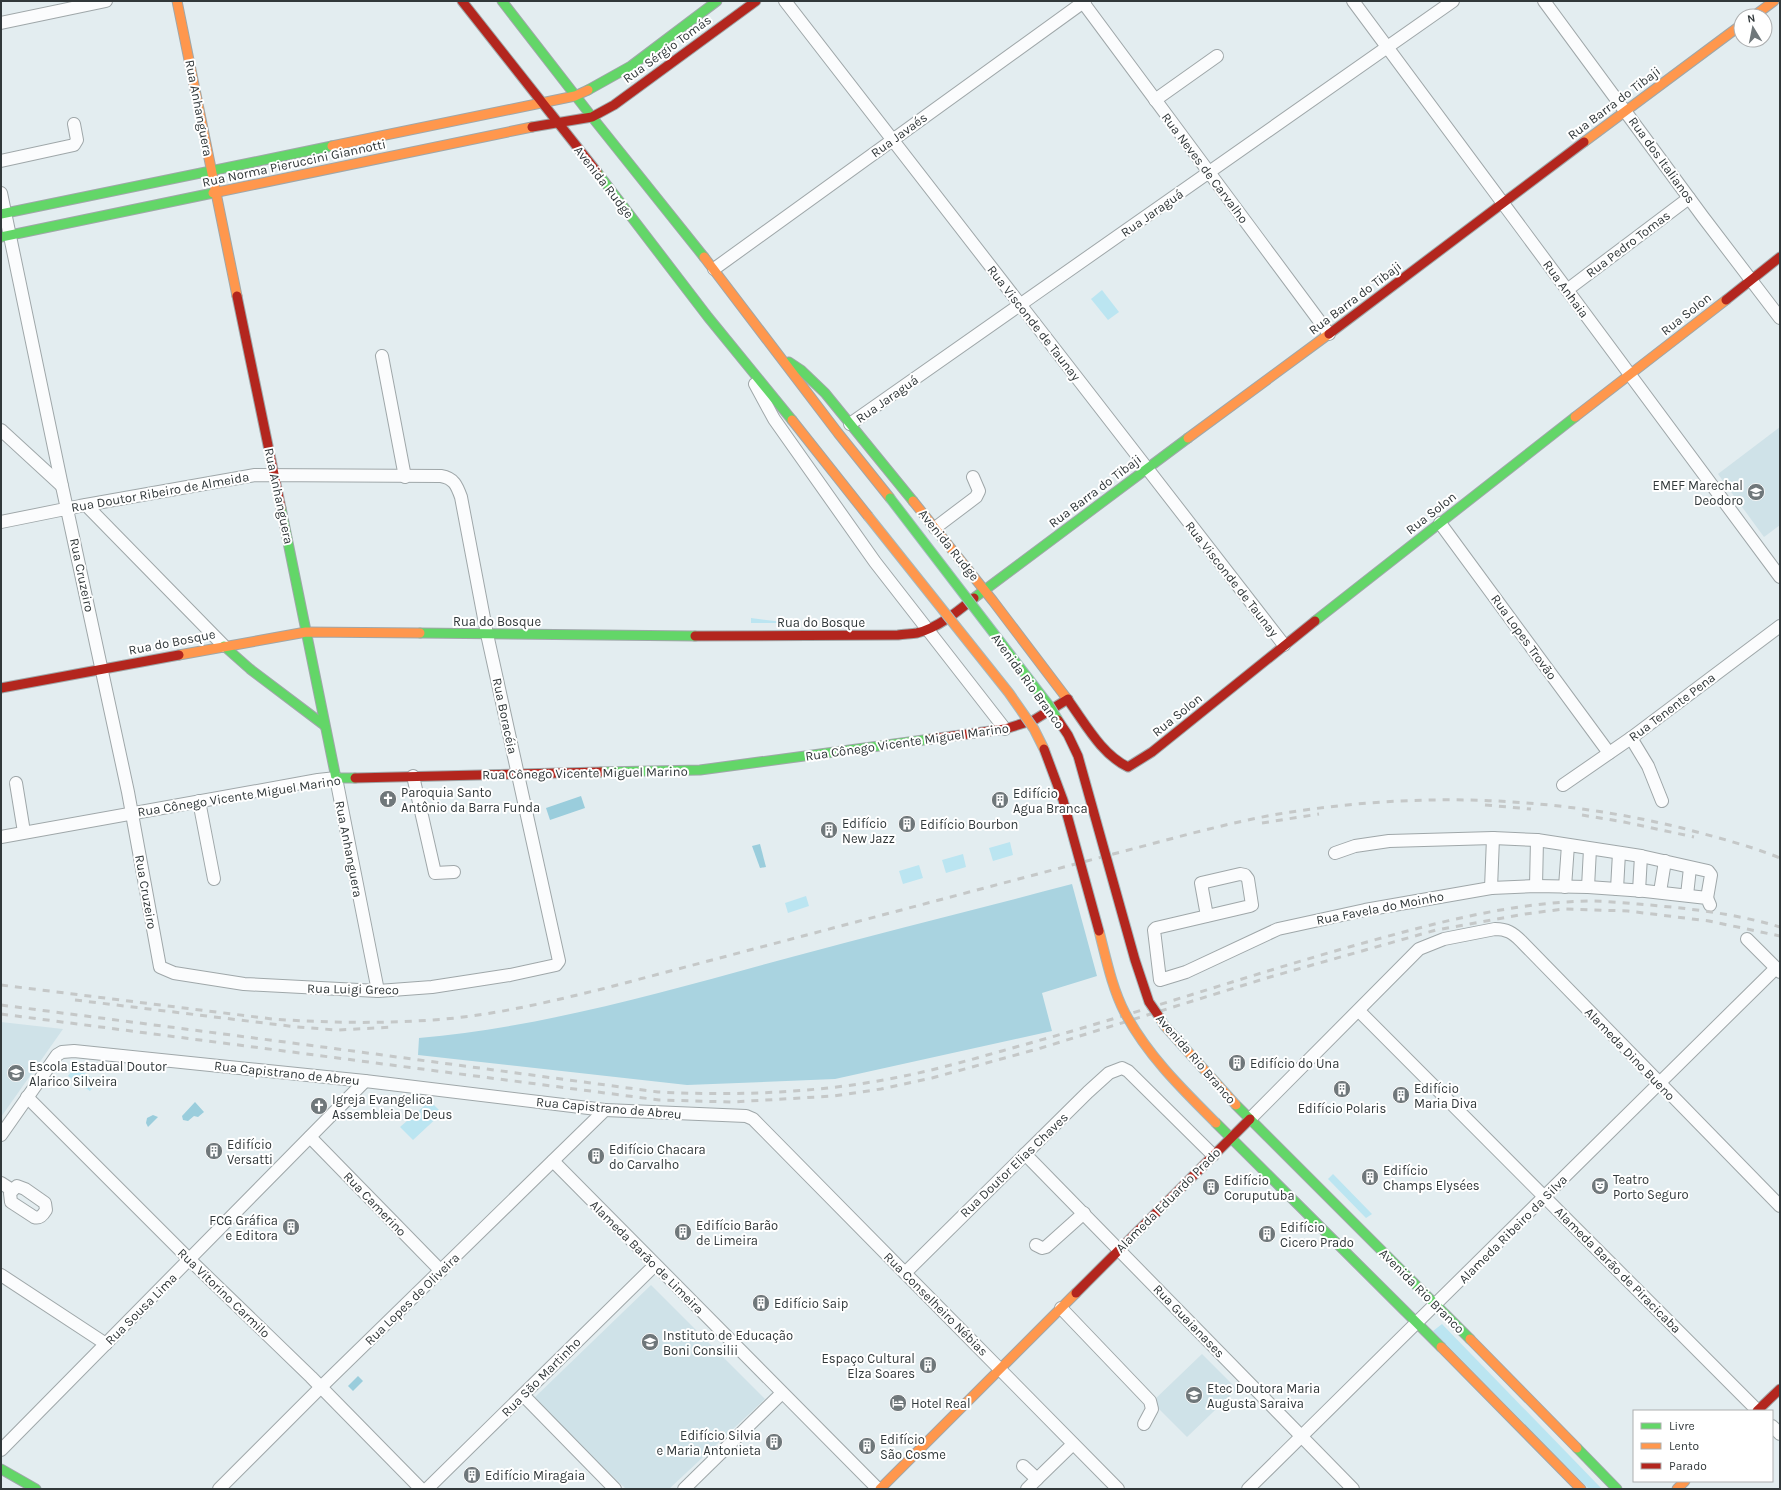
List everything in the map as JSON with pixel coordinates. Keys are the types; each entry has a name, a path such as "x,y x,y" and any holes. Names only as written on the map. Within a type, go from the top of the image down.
{"main road":[{"name":"Rua Anhanguera","path":"177,1 336,778"},
{"name":"Avenida Rudge","path":"462,1 558,122 703,311 868,516"},
{"name":"Avenida Rudge","path":"502,1 575,96 714,269 838,433 890,498"},
{"name":"Rua Sérgio Tomás","path":"575,96 596,88 621,72 717,1"},
{"name":"Rua Sérgio Tomás","path":"592,117 614,105 756,1"},
{"path":"1765,8 1774,1"},
{"name":"Rua Barra do Tibaji","path":"985,590 1504,203 1626,110 1733,32"},
{"name":"Rua Norma Pieruccini Giannotti","path":"3,214 575,96"},
{"name":"Rua Norma Pieruccini Giannotti","path":"6,236 558,122 592,117"},
{"name":"Rua Solon","path":"1100,744 1112,758 1122,766 1128,768 1135,764 1440,522 1780,257"},
{"name":"Avenida Rudge","path":"783,359 794,365 813,382 850,424 985,590 1068,699 1100,744"},
{"name":"Avenida Rio Branco","path":"890,498 1048,704 1068,735 1078,756 1135,960 1149,1002 1164,1025 1236,1105 1617,1489"},
{"name":"Avenida Rio Branco","path":"868,516 1009,693 1034,729 1048,758 1063,800 1109,970 1125,1012 1148,1049 1172,1079 1418,1323 1580,1489"},
{"name":"Rua do Bosque","path":"1,688 260,639 306,632 697,636 898,635 928,630 957,612 985,590"},
{"path":"250,669 246,660 246,650 260,639"},
{"path":"224,646 250,669 324,725"},
{"name":"Rua Cônego Vicente Miguel Marino","path":"336,778 517,775 714,769 1005,729 1034,720 1068,699"},
{"name":"Alameda Eduardo Prado","path":"879,1489 1250,1119"},
{"path":"1759,1410 1780,1389"},
{"path":"1,1470 36,1489"}],"street":[{"path":"1,23 106,1"},
{"name":"Rua Visconde de Taunay","path":"785,1 1284,645"},
{"name":"Rua Javaés","path":"714,269 1083,1"},
{"name":"Rua Neves de Carvalho","path":"1083,1 1329,334"},
{"name":"Rua Anhaia","path":"1353,1 1780,577"},
{"name":"Rua Jaraguá","path":"850,424 1453,1"},
{"name":"Rua dos Italianos","path":"1544,1 1626,110 1689,198 1780,318"},
{"path":"1155,100 1217,56"},
{"path":"1,161 74,145 77,140 74,124"},
{"name":"Rua Cruzeiro","path":"1,194 6,236 102,669 132,813 157,957"},
{"name":"Rua Pedro Tomas","path":"1567,290 1689,198"},
{"path":"382,356 405,477"},
{"name":"Avenida Rudge","path":"746,363 774,420 875,562 1005,729"},
{"path":"1,430 62,486"},
{"name":"Rua Doutor Ribeiro de Almeida","path":"1,522 240,477 441,476"},
{"name":"Rua Boracéia","path":"441,476 450,478 454,482 461,497 487,634 559,961 556,965"},
{"path":"935,528 976,497 979,491 973,477"},
{"path":"86,505 224,646"},
{"name":"Rua Lopes Trovão","path":"1440,522 1609,753"},
{"name":"Rua Tenente Pena","path":"1563,785 1631,738 1780,626"},
{"path":"1631,738 1648,766 1662,801"},
{"path":"413,776 435,873 454,872"},
{"name":"Rua Cônego Vicente Miguel Marino","path":"1,836 336,778"},
{"name":"Rua Anhanguera","path":"336,778 378,991"},
{"path":"16,783 24,832"},
{"path":"199,801 214,879"},
{"path":"1491,888 1492,838"},
{"path":"1335,853 1355,846 1389,841 1492,838 1537,840 1641,856 1690,868 1687,895"},
{"path":"1536,886 1537,840"},
{"path":"1565,887 1568,845"},
{"path":"1588,887 1590,849"},
{"path":"1617,889 1619,853"},
{"path":"1639,890 1641,856"},
{"path":"1660,892 1665,862"},
{"name":"Rua Favela do Moinho","path":"1206,916 1201,884 1240,874 1245,875 1248,879 1252,905 1156,928 1154,930 1160,980 1186,972 1278,929 1365,910 1491,888 1536,886 1639,890 1687,895 1709,902 1711,875 1708,871 1690,868"},
{"name":"Alameda Dino Bueno","path":"1469,934 1503,929 1515,935 1780,1206"},
{"name":"Alameda Eduardo Prado","path":"1250,1119 1419,949 1444,939 1469,934"},
{"path":"1746,939 1778,970"},
{"name":"Rua Luigi Greco","path":"157,957 160,967 168,972 218,981 267,986 378,991 432,987 510,975 556,965"},
{"name":"Alameda Ribeiro da Silva","path":"1248,1489 1778,970"},
{"name":"Alameda Barão de Piracicaba","path":"1359,1011 1757,1410"},
{"name":"Rua Capistrano de Abreu","path":"27,1097 52,1060 59,1053 88,1052 605,1110 746,1116 753,1119"},
{"name":"Rua Doutor Elias Chaves","path":"905,1273 1104,1077 1119,1068 1128,1071 1214,1155"},
{"name":"Rua Sousa Lima","path":"1,1450 364,1082"},
{"path":"1,1135 27,1097"},
{"name":"Rua Vitorino Carmilo","path":"27,1097 190,1260 321,1387 421,1489"},
{"name":"Rua Lopes de Oliveira","path":"219,1489 321,1387 605,1110"},
{"name":"Rua Conselheiro Nébias","path":"753,1119 1118,1489"},
{"name":"Rua Camerino","path":"310,1137 441,1271"},
{"name":"Rua Guaianases","path":"1025,1154 1353,1489"},
{"name":"Alameda Barão de Limeira","path":"553,1161 879,1489"},
{"path":"1,1183 12,1190"},
{"path":"1036,1245 1046,1248 1084,1213"},
{"name":"Rua São Martinho","path":"427,1489 655,1265"},
{"path":"1,1275 106,1344"},
{"path":"1061,1308 1150,1401 1152,1409 1144,1424"},
{"path":"684,1489 782,1393"},
{"path":"523,1395 615,1489"},
{"path":"1027,1489 1073,1444"},
{"path":"1023,1466 1037,1479"}],"shaded area":[{"path":"1102,290 1119,312 1108,320 1091,299"},
{"name":"EMEF Marechal Deodoro","path":"1780,427 1780,525 1764,537 1718,474"},
{"path":"751,618 791,623 751,623"},
{"path":"581,796 585,808 550,820 546,808"},
{"path":"1010,842 1013,855 993,861 989,848"},
{"path":"760,844 766,867 760,868 752,846"},
{"path":"963,854 966,867 946,873 942,860"},
{"path":"919,865 923,878 903,884 899,871"},
{"path":"1072,884 1097,976 1042,993 1052,1031 835,1079 687,1085 418,1055 419,1038 466,1033 559,1017 651,995"},
{"path":"806,896 809,906 788,913 785,903"},
{"name":"Escola Estadual Doutor Alarico Silveira","path":"1,1022 63,1029 1,1117"},
{"path":"75,1067 97,1081 90,1091 68,1076"},
{"path":"430,1101 442,1113 413,1140 400,1127"},
{"path":"195,1102 204,1112 198,1117 194,1116 188,1121 183,1120 182,1116"},
{"path":"153,1115 158,1117 148,1127 146,1123 147,1118"},
{"path":"1333,1174 1372,1214 1366,1218 1328,1179"},
{"name":"Instituto de Educação Boni Consilii","path":"651,1285 765,1399 669,1489 626,1489 533,1399"},
{"path":"1442,1324 1602,1489 1589,1489 1433,1331"},
{"name":"Etec Doutora Maria Augusta Saraiva","path":"1202,1354 1237,1389 1187,1437 1152,1402"},
{"path":"358,1376 363,1381 353,1391 348,1386"}],"railway":[{"path":"1,985 272,1019 336,1022 380,1022 423,1021 466,1017 566,998 606,988 1230,824 1270,815 1298,811 1395,801 1491,801 1539,804 1587,810 1682,828 1744,845 1780,858"},
{"path":"1485,805 1531,809"},
{"path":"1262,823 1319,814"},
{"path":"1582,815 1624,822 1694,837"},
{"path":"1,1005 658,1092 717,1094 777,1092 865,1083 910,1075 975,1059 1349,947 1439,923 1499,910 1561,902 1603,901 1674,907 1709,912 1745,918 1780,927"},
{"path":"1,1014 659,1100 732,1102 834,1096 881,1089 932,1078 1041,1048 1270,977 1436,930 1525,914 1564,909 1628,911 1709,921 1780,936"},
{"path":"75,1000 297,1027 337,1030 395,1027"}],"traffic: fast":[{"path":"502,1 592,117 704,257"},
{"path":"588,90 631,66 717,1"},
{"path":"1,214 332,146"},
{"path":"597,172 708,317 792,420"},
{"path":"1,237 213,193"},
{"path":"789,362 801,370 825,393 913,501"},
{"path":"1315,621 1575,417"},
{"path":"974,598 1188,438"},
{"path":"890,498 1048,704 1058,720"},
{"path":"281,508 336,778 355,778"},
{"path":"420,633 695,636"},
{"path":"224,646 250,669 324,725"},
{"path":"601,772 700,770 931,739"},
{"path":"1236,1105 1470,1339"},
{"path":"1216,1123 1441,1347"},
{"path":"1577,1448 1617,1489"},
{"path":"1,1469 36,1489"}],"traffic: slow":[{"path":"177,1 237,296"},
{"path":"1765,8 1774,1"},
{"path":"1584,142 1733,31"},
{"path":"332,146 575,96 588,90"},
{"path":"213,193 532,127"},
{"path":"704,257 838,433 890,498"},
{"path":"1575,417 1726,300"},
{"path":"1188,438 1329,334"},
{"path":"792,420 868,516"},
{"path":"913,501 993,601 1068,700"},
{"path":"868,516 1009,693 1034,729 1044,749"},
{"path":"179,655 306,632 420,633"},
{"path":"1099,931 1116,993 1134,1029 1166,1071 1216,1123"},
{"path":"1158,1015 1164,1025 1236,1105"},
{"path":"880,1489 1076,1293"},
{"path":"1470,1339 1577,1448"},
{"path":"1441,1347 1581,1489"},
{"path":"1677,1489 1684,1482"}],"traffic: jam":[{"path":"462,1 597,172"},
{"path":"532,127 592,117 614,105 756,1"},
{"path":"1329,334 1584,142"},
{"path":"1726,300 1780,257"},
{"path":"237,296 281,508"},
{"path":"695,636 898,635 915,633 925,631 940,623 974,598"},
{"path":"1068,700 1087,728 1102,746 1118,761 1128,767 1152,752 1315,621"},
{"path":"1,688 179,655"},
{"path":"931,739 1005,729 1034,720 1068,699"},
{"path":"1058,720 1068,735 1078,756 1135,960 1149,1002 1158,1015"},
{"path":"1044,749 1063,800 1099,931"},
{"path":"355,778 601,772"},
{"path":"1076,1293 1250,1119"},
{"path":"1758,1410 1780,1389"}],"place":[{"name":"EMEF Marechal Deodoro","path":"1756,492"},
{"name":"Paroquia Santo Antônio da Barra Funda","path":"388,799"},
{"name":"Edifício Agua Branca","path":"1000,800"},
{"name":"Edifício Bourbon","path":"907,824"},
{"name":"Edifício New Jazz","path":"829,830"},
{"name":"Edifício do Una","path":"1237,1063"},
{"name":"Escola Estadual Doutor Alarico Silveira","path":"16,1073"},
{"name":"Edifício Polaris","path":"1342,1089"},
{"name":"Edifício Maria Diva","path":"1401,1095"},
{"name":"Igreja Evangelica Assembleia De Deus","path":"319,1106"},
{"name":"Edifício Versatti","path":"214,1151"},
{"name":"Edifício Chacara do Carvalho","path":"596,1156"},
{"name":"Edifício Champs Elysées","path":"1370,1177"},
{"name":"Teatro Porto Seguro","path":"1600,1186"},
{"name":"Edifício Coruputuba","path":"1211,1187"},
{"name":"FCG Gráfica e Editora","path":"291,1227"},
{"name":"Edifício Barão de Limeira","path":"683,1232"},
{"name":"Edifício Cicero Prado","path":"1267,1234"},
{"name":"Edifício Saip","path":"761,1303"},
{"name":"Instituto de Educação Boni Consilii","path":"650,1342"},
{"name":"Espaço Cultural Elza Soares","path":"928,1365"},
{"name":"Etec Doutora Maria Augusta Saraiva","path":"1194,1395"},
{"name":"Hotel Real","path":"898,1403"},
{"name":"Edifício Silvia e Maria Antonieta","path":"774,1442"},
{"name":"Edifício São Cosme","path":"867,1446"},
{"name":"Edifício Miragaia","path":"472,1475"}]}
